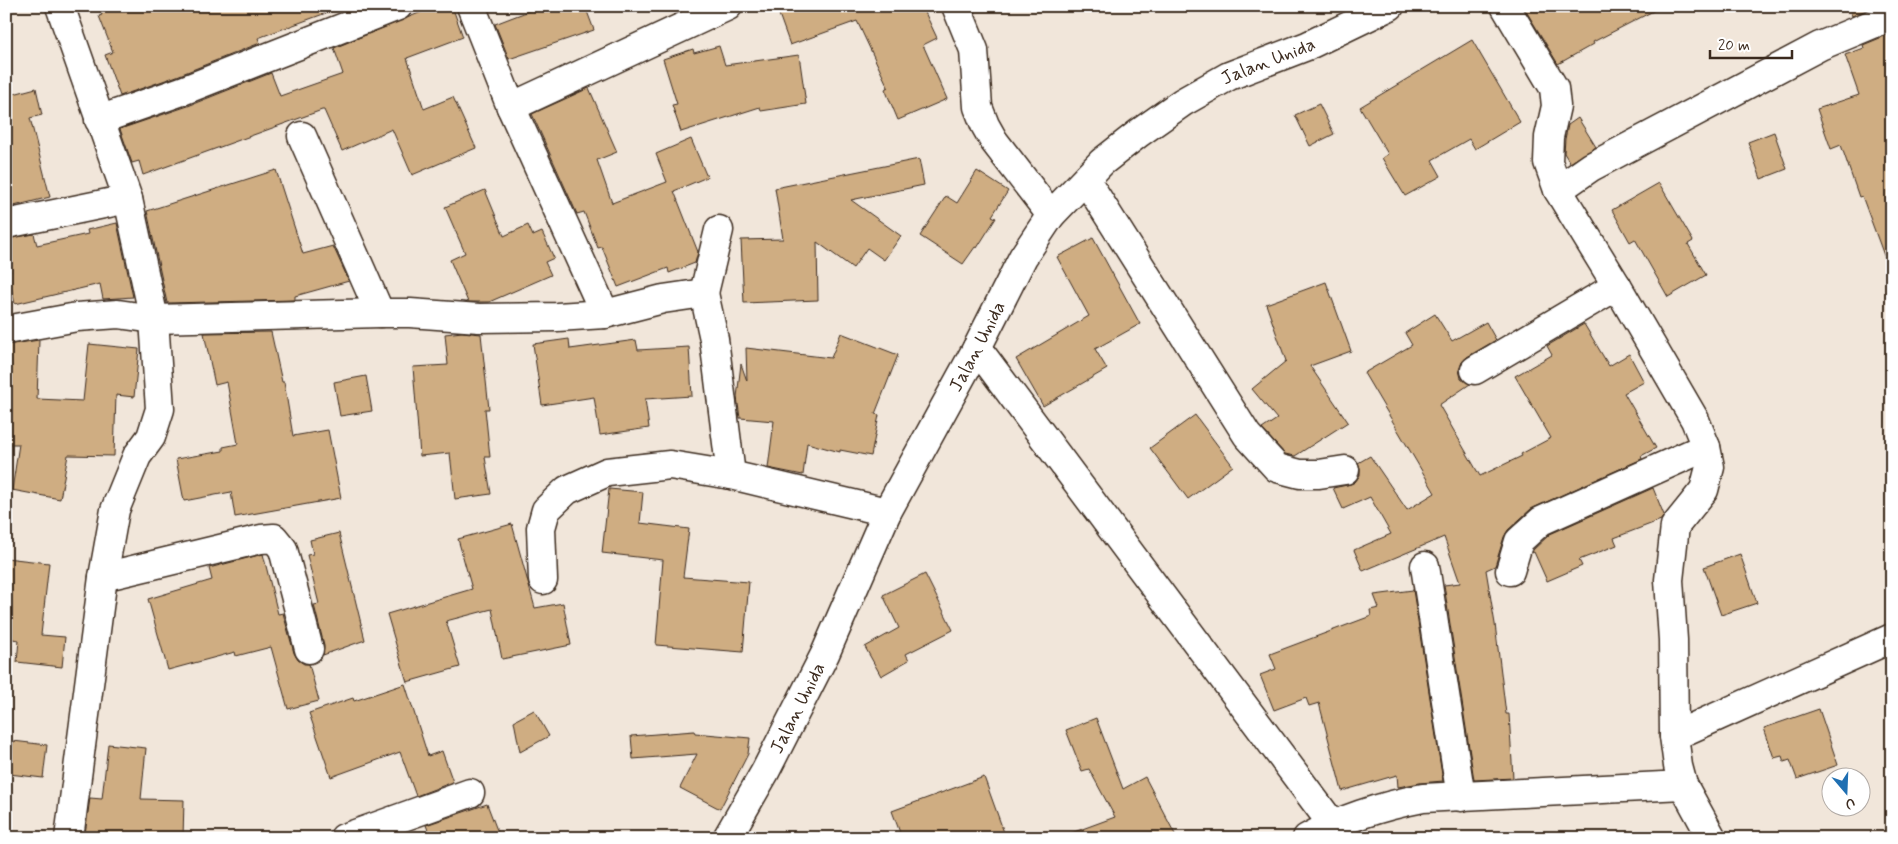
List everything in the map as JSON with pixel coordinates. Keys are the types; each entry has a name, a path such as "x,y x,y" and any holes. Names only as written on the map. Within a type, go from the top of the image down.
{"street":[{"path":"60,6 128,199 154,319 160,409 151,437 137,456 114,510 103,577 69,838"},
{"path":"99,120 182,91 398,6"},
{"path":"471,6 511,107 605,314"},
{"path":"511,107 728,6"},
{"path":"956,6 974,50 978,107 984,125 999,148 1050,215"},
{"name":"Jalan Unida","path":"727,838 765,772 825,654 887,512 977,348 1023,257 1050,215 1102,162 1139,132 1183,102 1229,76 1307,46 1390,6"},
{"path":"1505,6 1554,88 1556,106 1549,136 1548,162 1558,190 1617,286 1695,420 1706,446 1710,466 1704,490 1675,526 1669,580 1673,640 1674,736 1678,766 1683,785 1712,838"},
{"path":"1558,190 1591,167 1820,46 1892,16"},
{"path":"302,136 380,313"},
{"path":"1086,180 1247,435 1276,468 1300,474 1319,474 1345,470"},
{"path":"6,224 128,199"},
{"path":"719,230 704,292 714,339 731,475"},
{"path":"1475,370 1617,286"},
{"path":"6,330 77,317 118,314 154,319 380,313 410,313 479,318 557,317 605,314 663,299 704,292"},
{"path":"977,348 1335,831"},
{"path":"1510,571 1519,541 1541,521 1706,446"},
{"path":"543,580 541,528 546,510 567,490 607,472 670,465 731,475 887,512"},
{"path":"103,577 261,539 274,538 283,549 310,649"},
{"path":"1425,566 1461,797"},
{"path":"1674,736 1892,638"},
{"path":"1307,838 1335,831 1392,804 1423,798 1683,785"},
{"path":"344,838 470,793"}],"building":[{"path":"99,6 336,6 337,9 258,38 260,43 120,96 105,55 113,52 99,16 102,15"},
{"path":"436,6 452,6 463,37 407,58 424,109 453,97 476,148 412,175 392,129 342,151 324,110 322,110 143,175 139,161 132,163 120,129 188,106 271,73 280,96 343,74 334,48"},
{"path":"542,6 585,6 594,30 509,59 495,24"},
{"path":"776,6 922,6 937,38 923,45 947,99 898,120 885,89 888,87 857,21 790,45"},
{"path":"1523,6 1663,6 1593,42 1594,44 1558,64"},
{"path":"1848,6 1875,6 1852,16"},
{"path":"1892,33 1892,269 1889,269 1862,196 1859,197 1841,145 1831,149 1817,109 1859,95 1845,55 1864,48 1863,45"},
{"path":"1472,40 1520,122 1475,149 1469,139 1432,160 1441,176 1405,196 1382,158 1388,154 1360,107"},
{"path":"719,46 725,65 799,55 806,104 761,111 760,107 681,132 672,105 677,104 663,59 693,49 694,53"},
{"path":"36,88 42,115 30,118 50,197 6,208 6,96"},
{"path":"589,88 617,152 597,160 612,203 667,182 656,154 691,139 707,177 674,191 698,252 695,263 669,273 668,268 618,287 602,247 598,248 584,212 577,214 532,114"},
{"path":"1319,104 1334,134 1310,146 1295,115"},
{"path":"1578,118 1596,147 1570,163 1564,153 1565,139 1568,125"},
{"path":"1774,132 1787,169 1761,179 1748,142"},
{"path":"919,159 924,185 851,200 901,236 884,260 867,248 853,268 817,242 818,300 744,303 741,240 783,239 775,188"},
{"path":"276,170 303,254 333,246 349,281 295,296 295,300 167,303 147,211"},
{"path":"977,171 1008,191 992,216 996,218 977,248 975,247 963,264 920,236 946,196 957,203"},
{"path":"1659,183 1693,241 1688,244 1706,275 1668,297 1635,239 1630,242 1612,210"},
{"path":"485,190 504,236 528,225 533,236 542,232 554,258 545,262 551,275 489,302 468,302 450,260 465,253 445,207"},
{"path":"117,223 133,297 103,299 100,284 15,304 8,273 11,272 6,253 6,239 34,234 37,245 88,234 87,230"},
{"path":"1093,238 1140,324 1095,349 1107,369 1043,406 1016,359 1089,316 1057,257"},
{"path":"1326,282 1351,351 1310,366 1348,422 1295,456 1285,454 1262,429 1277,419 1252,389 1286,361 1266,304"},
{"path":"1435,314 1452,341 1486,322 1496,340 1462,362 1459,370 1461,378 1470,384 1439,405 1480,476 1522,456 1521,454 1551,438 1515,376 1552,355 1547,346 1584,324 1609,366 1629,354 1644,382 1624,393 1656,448 1641,456 1642,459 1531,509 1508,530 1495,566 1486,570 1506,714 1509,714 1513,778 1474,780 1444,585 1460,583 1444,537 1363,571 1354,550 1391,534 1370,497 1343,509 1333,488 1355,482 1360,475 1358,463 1370,456 1407,510 1435,493 1364,373 1412,345 1405,333"},
{"path":"271,332 282,382 284,382 293,436 328,430 341,498 235,517 231,492 184,501 176,459 223,451 223,447 238,444 227,382 215,385 204,333"},
{"path":"462,332 481,334 489,409 485,409 490,457 485,457 491,494 455,499 450,453 420,456 413,367 448,365 445,334"},
{"path":"841,333 898,355 875,414 879,415 871,456 840,450 840,452 807,443 803,475 768,468 774,421 740,418 737,397 741,364 747,381 746,348 831,358"},
{"path":"569,339 570,349 636,340 638,350 689,347 692,396 645,399 649,428 600,435 594,397 542,405 533,344"},
{"path":"39,340 37,399 83,401 89,344 139,349 134,397 116,395 114,456 68,455 60,499 12,490 19,444 6,444 6,345"},
{"path":"366,376 372,411 340,416 334,382"},
{"path":"1195,415 1233,466 1188,499 1150,448"},
{"path":"1653,488 1664,515 1661,520 1614,538 1617,545 1579,560 1582,566 1547,581 1534,552 1532,553 1550,534"},
{"path":"609,489 643,492 640,523 689,529 683,577 749,582 743,652 656,645 663,560 602,553"},
{"path":"512,524 535,608 563,603 571,645 502,659 492,609 446,621 460,667 407,682 387,614 472,589 458,539"},
{"path":"339,533 365,640 323,655 324,645 314,605 319,604 307,555 313,554 310,540"},
{"path":"263,554 278,614 283,613 294,653 298,660 304,664 309,664 319,701 288,709 271,647 236,656 235,652 168,670 148,599 212,580 209,568"},
{"path":"1740,554 1757,603 1721,615 1704,567"},
{"path":"6,558 49,563 41,635 65,637 62,667 17,662 19,640 6,638"},
{"path":"925,574 953,630 906,654 909,660 881,676 865,647 899,628 883,595"},
{"path":"1413,590 1443,781 1398,787 1397,775 1342,791 1319,703 1309,706 1306,698 1274,710 1260,675 1276,669 1270,654 1371,616 1370,610 1379,608 1374,595"},
{"path":"405,684 428,756 442,751 453,782 416,796 400,752 331,777 309,713 353,698 354,701"},
{"path":"1819,709 1838,765 1820,766 1820,771 1797,779 1790,760 1784,762 1782,756 1774,758 1764,728"},
{"path":"534,710 549,736 520,752 514,721"},
{"path":"1096,718 1123,789 1145,777 1177,838 1067,838 1066,835 1115,817 1089,769 1082,771 1066,730"},
{"path":"694,731 695,733 750,738 748,754 720,809 680,788 697,754 633,759 631,736"},
{"path":"13,741 47,745 43,778 9,774"},
{"path":"108,744 146,748 141,799 184,800 183,838 122,838 85,834 90,798 102,799"},
{"path":"984,777 1006,838 902,838 892,811"},
{"path":"487,804 500,838 431,838 426,825"}]}
